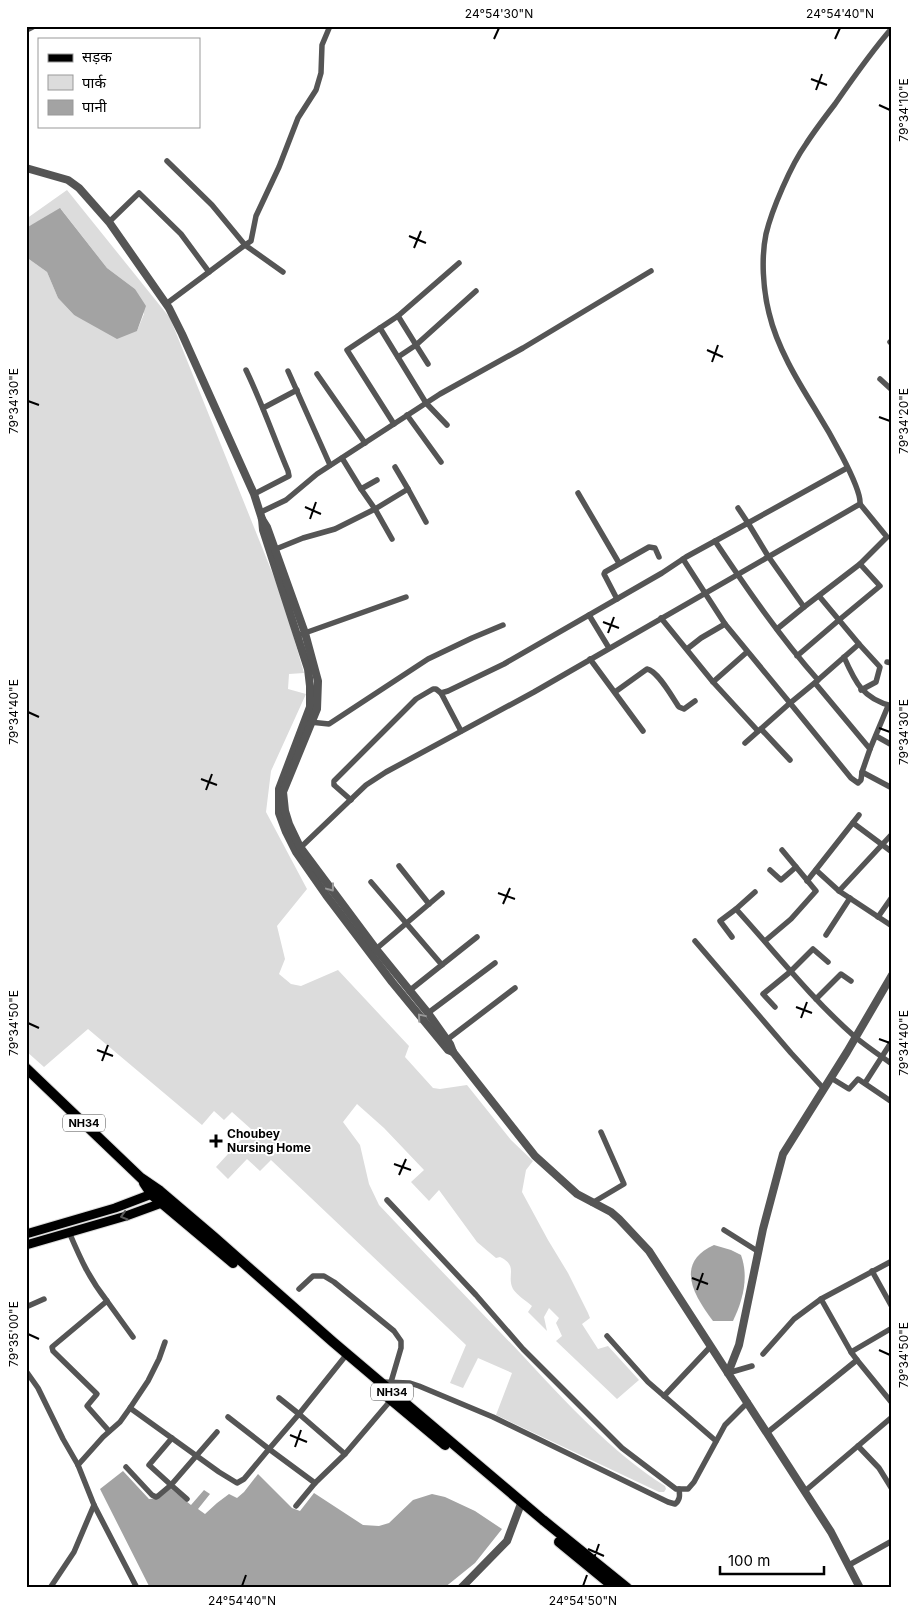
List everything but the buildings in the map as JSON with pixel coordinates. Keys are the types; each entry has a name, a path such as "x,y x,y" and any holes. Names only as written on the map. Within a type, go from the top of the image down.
{"highway":[{"name":"NH34","path":"26,1068 156,1193 345,1357 391,1400 627,1588"},
{"name":"NH34","path":"345,1357 379,1382 615,1588"}],"main road":[{"path":"26,1234 116,1208 156,1193"},
{"path":"26,1245 166,1202"}],"street":[{"path":"26,29 32,26"},
{"path":"166,304 251,241 256,216 279,167 298,118 316,90 321,73 322,46 330,26"},
{"path":"777,629 860,564 887,536 860,504 857,489 831,435 796,377 778,338 769,314 764,285 764,257 766,234 776,203 804,145 868,56 892,28"},
{"path":"167,161 212,205 245,245 283,272"},
{"path":"26,168 72,182 109,222 166,304 182,334 254,494 262,515 263,530 273,551 301,634 310,686 309,722 284,774 278,796 282,823 326,895 392,982 445,1041"},
{"path":"109,222 139,193 181,234 209,272"},
{"path":"394,424 347,350 398,316 459,263"},
{"path":"262,515 286,500 317,474 426,403 523,348 651,271"},
{"path":"398,357 416,345 476,291"},
{"path":"398,316 428,364"},
{"path":"380,328 426,403 447,425"},
{"path":"246,370 289,476 254,494"},
{"path":"288,371 330,466"},
{"path":"317,374 365,443"},
{"path":"880,379 892,390"},
{"path":"263,408 297,390"},
{"path":"407,415 441,462"},
{"path":"342,458 392,539"},
{"path":"395,467 426,522"},
{"path":"441,693 504,664 683,559 847,468"},
{"path":"361,489 377,480"},
{"path":"273,551 335,529 408,489"},
{"path":"578,493 619,563"},
{"path":"298,850 366,785 386,772 590,659 860,504"},
{"path":"738,508 768,556 804,607"},
{"path":"715,541 816,682 870,749"},
{"path":"617,599 604,574 619,563 649,547 655,548 659,557"},
{"path":"683,559 725,624 851,778 858,783 861,780 870,749 890,706 871,698 861,690 855,682 844,658"},
{"path":"797,656 880,586 860,564"},
{"path":"819,596 880,667 876,682 861,690"},
{"path":"301,634 406,597"},
{"path":"589,615 609,648"},
{"path":"661,618 713,682 790,760"},
{"path":"687,649 725,624"},
{"path":"309,722 329,724 428,659 502,626"},
{"path":"745,743 859,644"},
{"path":"713,682 747,652"},
{"path":"590,659 643,731"},
{"path":"614,692 647,670 651,670 679,707 684,709 695,701"},
{"path":"350,800 334,785 334,781 416,699 436,689 441,693 461,731"},
{"path":"876,736 892,745"},
{"path":"862,772 892,788"},
{"path":"807,881 859,814"},
{"path":"853,823 892,852"},
{"path":"839,892 892,834"},
{"path":"298,850 428,1013 445,1041 448,1050 453,1052 535,1156 577,1194 619,1218 649,1251 806,1491 831,1532 860,1588"},
{"path":"765,941 791,919 816,891 782,850"},
{"path":"399,866 429,904"},
{"path":"770,870 781,880 796,867"},
{"path":"816,870 839,892 892,926"},
{"path":"371,882 442,965"},
{"path":"732,937 720,921 755,892"},
{"path":"376,949 442,893"},
{"path":"878,917 892,897"},
{"path":"826,935 850,898"},
{"path":"736,909 816,999 856,1038 892,1064"},
{"path":"409,991 477,937"},
{"path":"695,942 824,1089"},
{"path":"775,1007 763,994 814,949 828,962"},
{"path":"428,1013 495,963"},
{"path":"816,999 841,974 851,981"},
{"path":"728,1373 739,1345 763,1229 784,1154 856,1038 892,975"},
{"path":"445,1041 515,988"},
{"path":"865,1083 892,1041"},
{"path":"831,1078 849,1090 858,1079 891,1101"},
{"path":"592,1203 624,1184 601,1132"},
{"path":"388,1200 476,1294 523,1349 622,1448 676,1489 688,1489 694,1482 725,1424 748,1402"},
{"path":"724,1230 758,1252"},
{"path":"70,1232 91,1281 108,1301 133,1337"},
{"path":"763,1354 794,1319 821,1298 892,1261"},
{"path":"872,1271 892,1307"},
{"path":"300,1289 313,1276 319,1274 324,1276 394,1331 401,1341 401,1348 391,1382"},
{"path":"821,1298 851,1352 892,1403"},
{"path":"26,1308 44,1299"},
{"path":"108,1301 52,1347 53,1351 97,1394 87,1406 109,1431"},
{"path":"851,1352 892,1328"},
{"path":"607,1336 648,1382 716,1442"},
{"path":"78,1465 109,1431 120,1422 130,1408 148,1381 165,1342"},
{"path":"664,1396 711,1346"},
{"path":"130,1408 196,1454 218,1472 237,1482 244,1479 345,1357"},
{"path":"768,1432 857,1360"},
{"path":"728,1373 752,1366"},
{"path":"26,1371 38,1388 78,1465 94,1505 138,1588"},
{"path":"379,1382 410,1383 419,1386 492,1417 668,1502 675,1504 678,1501 680,1496 679,1489"},
{"path":"279,1398 346,1454"},
{"path":"296,1506 315,1483 346,1454 391,1400"},
{"path":"806,1491 892,1416"},
{"path":"228,1417 315,1483"},
{"path":"126,1467 154,1496 161,1494 217,1432"},
{"path":"172,1438 149,1464 187,1499"},
{"path":"858,1446 879,1468 892,1489"},
{"path":"461,1588 506,1541 521,1504"},
{"path":"53,1586 74,1552 94,1505"},
{"path":"849,1565 892,1541"}],"green space":[{"path":"67,190 170,318 282,597 304,673 289,674 288,689 306,694 271,771 266,812 307,889 277,926 285,959 279,974 291,984 301,986 338,970 409,1046 405,1057 433,1088 440,1089 467,1085 511,1140 533,1161 526,1170 522,1192 568,1273 588,1313 590,1318 582,1324 598,1349 608,1346 639,1380 617,1399 556,1341 562,1336 556,1323 559,1318 549,1308 544,1317 547,1331 528,1312 532,1306 513,1289 511,1284 511,1268 506,1260 500,1257 496,1258 477,1242 439,1190 429,1201 411,1182 424,1170 384,1128 357,1104 343,1122 360,1145 369,1184 379,1205 556,1391 626,1458 665,1486 664,1492 659,1492 496,1415 512,1373 478,1358 463,1388 450,1383 466,1345 271,1160 260,1171 247,1159 228,1179 216,1167 251,1129 232,1112 224,1120 214,1111 202,1125 88,1029 44,1067 26,1051 26,257 47,272 58,298 74,315 85,320 137,331 144,314 135,289 107,268 61,209 26,228 26,219"}],"water":[{"path":"60,208 107,268 135,289 146,306 137,331 117,339 74,315 58,298 47,272 26,257 26,228"},
{"path":"714,1245 741,1255 743,1263 745,1272 744,1288 740,1305 733,1321 713,1321 694,1291 691,1280 691,1270 694,1261 702,1252"},
{"path":"123,1471 149,1499 159,1498 170,1488 191,1505 204,1490 210,1494 198,1509 205,1514 229,1494 237,1498 258,1474 292,1508 300,1511 314,1493 363,1525 379,1526 389,1523 413,1500 432,1494 445,1497 475,1511 502,1529 475,1563 444,1588 150,1588 100,1489"}],"place":[{"name":"Choubey Nursing Home","path":"216,1141"}]}
